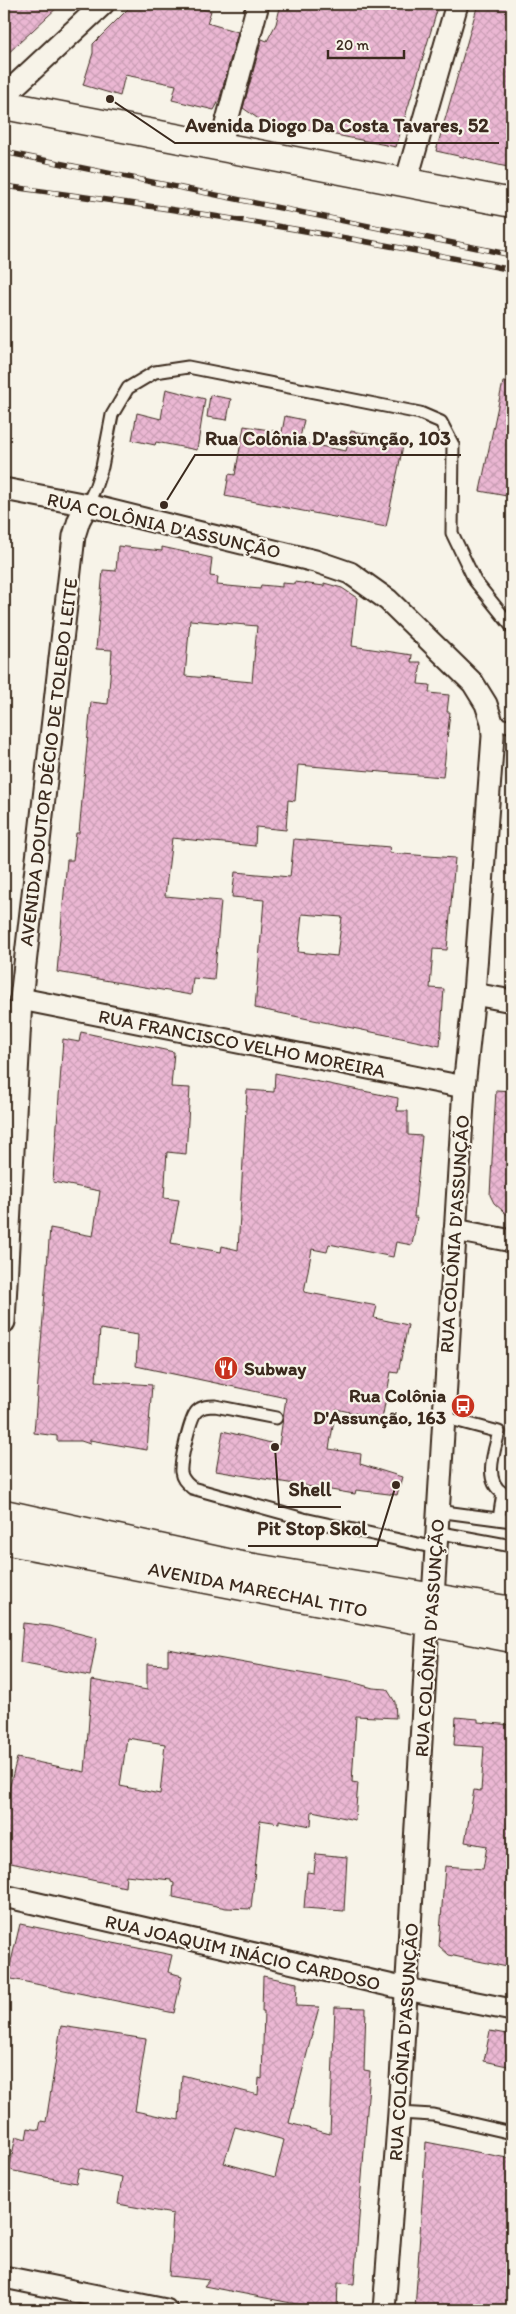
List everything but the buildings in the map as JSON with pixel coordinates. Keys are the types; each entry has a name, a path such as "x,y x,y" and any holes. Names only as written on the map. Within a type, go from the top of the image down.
{"main road":[{"path":"4,105 512,203"},
{"name":"AVENIDA MARECHAL TITO","path":"4,1514 431,1610 512,1638"},
{"name":"AVENIDA MARECHAL TITO","path":"4,1540 431,1610 512,1611"}],"street":[{"path":"4,96 103,4"},
{"path":"220,147 258,4"},
{"path":"406,182 457,4"},
{"name":"RUA COLÔNIA D'ASSUNÇÃO","path":"4,489 87,505 315,561 350,573 388,600 473,683 486,704 502,724 493,736 474,994 464,1087 399,2113 384,2310"},
{"name":"AVENIDA DOUTOR DÉCIO DE TOLEDO LEITE","path":"4,1322 16,986 74,536 78,520 87,505"},
{"name":"RUA FRANCISCO VELHO MOREIRA","path":"16,986 464,1087"},
{"path":"474,994 512,1001"},
{"path":"455,1230 512,1241"},
{"name":"RUA JOAQUIM INÁCIO CARDOSO","path":"4,1896 406,1989 512,2010"},
{"path":"4,2277 166,2310"}],"lane":[{"path":"87,505 96,488 102,467 112,415 128,388 155,372 188,368 420,413 442,422 453,445 452,533 475,581 512,627"},
{"path":"276,1418 215,1406 206,1406 196,1411 192,1418 181,1471 184,1480 192,1488 304,1519 436,1540 512,1546"},
{"path":"443,1417 499,1432 492,1476 496,1489 503,1493 499,1519"},
{"path":"437,1511 512,1521"},
{"path":"399,2113 433,2115 512,2133"}],"railway":[{"path":"4,152 512,255"},
{"path":"4,186 259,223 386,245 512,270"}],"place":[{"name":"Avenida Diogo Da Costa Tavares, 52","path":"110,99"},
{"name":"Rua Colônia D'assunção, 103","path":"164,505"},
{"name":"Subway","path":"226,1368"},
{"name":"Rua Colônia D'Assunção, 163","path":"463,1406"},
{"name":"Shell","path":"275,1447"},
{"name":"Pit Stop Skol","path":"396,1485"}]}
